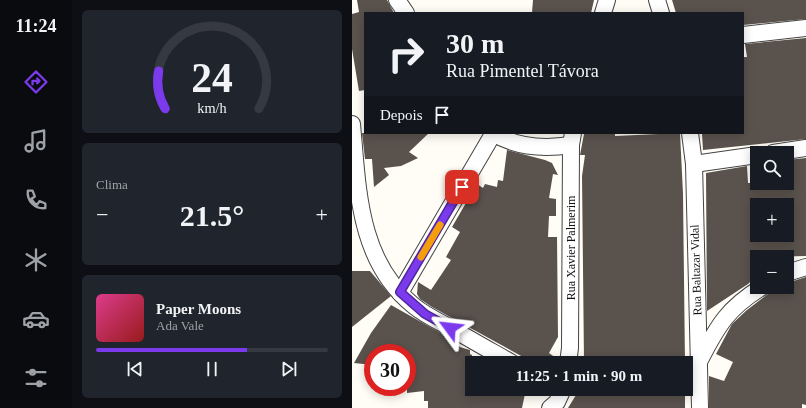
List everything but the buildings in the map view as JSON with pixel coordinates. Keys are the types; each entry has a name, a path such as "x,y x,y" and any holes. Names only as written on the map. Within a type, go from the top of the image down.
{"street":[{"path":"398,0 405,12"},
{"path":"603,12 607,0"},
{"path":"657,0 661,12"},
{"path":"744,35 806,28"},
{"path":"352,124 359,204 367,236 386,276 400,292 425,314 500,356"},
{"path":"400,292 492,134"},
{"path":"495,134 510,142 540,148 572,139"},
{"name":"Rua Baltazar Vidal","path":"690,134 694,164 700,408"},
{"name":"Rua Xavier Palmerim","path":"569,356 572,139"},
{"path":"794,150 806,148"},
{"path":"694,164 750,156"},
{"path":"794,271 806,268"},
{"path":"699,362 725,318 739,302 751,294"},
{"path":"550,408 557,396"}],"slow traffic":[{"path":"421,257 440,225"}],"route":[{"path":"450,328 425,314 414,306 400,292 462,187"}]}
